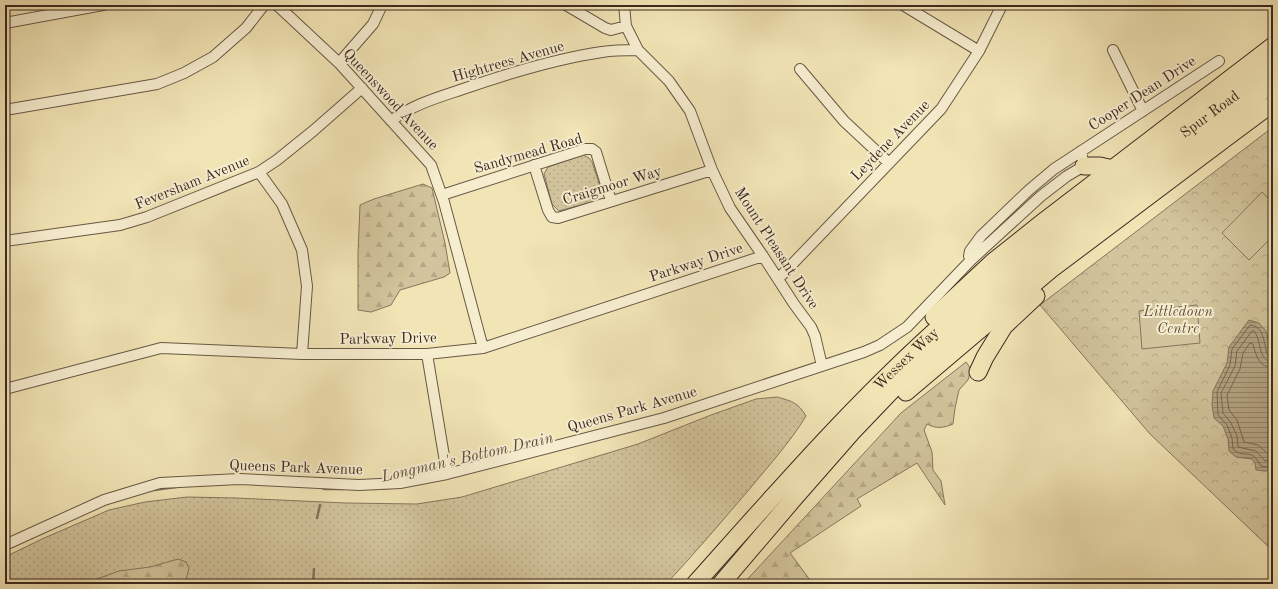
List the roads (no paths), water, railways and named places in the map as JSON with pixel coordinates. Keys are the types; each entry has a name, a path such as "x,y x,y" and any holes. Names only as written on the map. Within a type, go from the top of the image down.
{"highway":[{"path":"803,463 837,419 860,393 937,314 993,262 1273,46"},
{"name":"Spur Road","path":"1146,162 1273,66"},
{"name":"Spur Road","path":"1167,172 1273,83"},
{"path":"721,584 795,497 845,452 902,395 1167,172 1273,105"},
{"path":"1082,158 1100,166 1112,169"},
{"name":"Wessex Way","path":"695,584 803,463 865,399 950,318 1046,238 1146,162"},
{"path":"978,372 985,357 1004,326 1105,234 1167,172"}],"street":[{"path":"5,23 103,5"},
{"path":"5,110 157,84 184,73 213,57 246,28 264,5"},
{"name":"Queenswood Avenue","path":"277,5 339,63 431,165 442,195 483,348"},
{"path":"339,63 373,24 382,5"},
{"path":"566,5 604,28 611,30 626,26"},
{"name":"Mount Pleasant Drive","path":"624,5 626,26 638,50 669,81 690,111 712,170 730,208 794,304 811,326 815,336 822,366"},
{"path":"903,5 979,51"},
{"name":"Leydene Avenue","path":"778,279 941,109 979,51 1002,5"},
{"name":"Hightrees Avenue","path":"391,121 403,112 423,103 493,78 556,61 603,51 638,50"},
{"path":"1113,50 1143,111"},
{"name":"Cooper Dean Drive","path":"822,366 880,345 907,327 971,260 1041,196 1067,176 1082,158 1143,111 1219,61"},
{"path":"800,69 844,121 888,163"},
{"name":"Feversham Avenue","path":"5,241 120,225 147,217 259,172 277,160 362,88"},
{"name":"Sandymead Road","path":"442,195 585,149 592,149 596,152 611,201"},
{"name":"Cooper Dean Drive","path":"971,260 970,251 981,236 1004,213 1049,173 1082,158"},
{"name":"Craigmoor Way","path":"534,165 548,210 552,217 558,218 712,170"},
{"path":"259,172 282,204 302,250 307,286 302,354"},
{"name":"Parkway Drive","path":"5,389 161,348 302,354 427,354 483,348 763,256"},
{"path":"427,354 447,474"},
{"name":"Queens Park Avenue","path":"5,546 104,500 160,483 239,479 359,485 400,483 447,474 664,418 822,366"}],"water":[{"path":"1249,320 1259,323 1266,331 1273,358 1273,467 1266,471 1256,470 1255,463 1252,459 1236,457 1229,451 1228,439 1223,426 1214,418 1212,404 1213,391 1227,363 1229,347"}],"waterway":[{"path":"154,490 176,487"},
{"name":"Longman's Bottom Drain","path":"319,487 325,489 343,489"},
{"name":"Longman's Bottom Drain","path":"374,489 391,488"},
{"name":"Longman's Bottom Drain","path":"317,518 320,505"},
{"name":"Longman's Bottom Drain","path":"313,584 314,569"}],"park label":[{"name":"Littledown Centre","path":"1178,320"}]}
